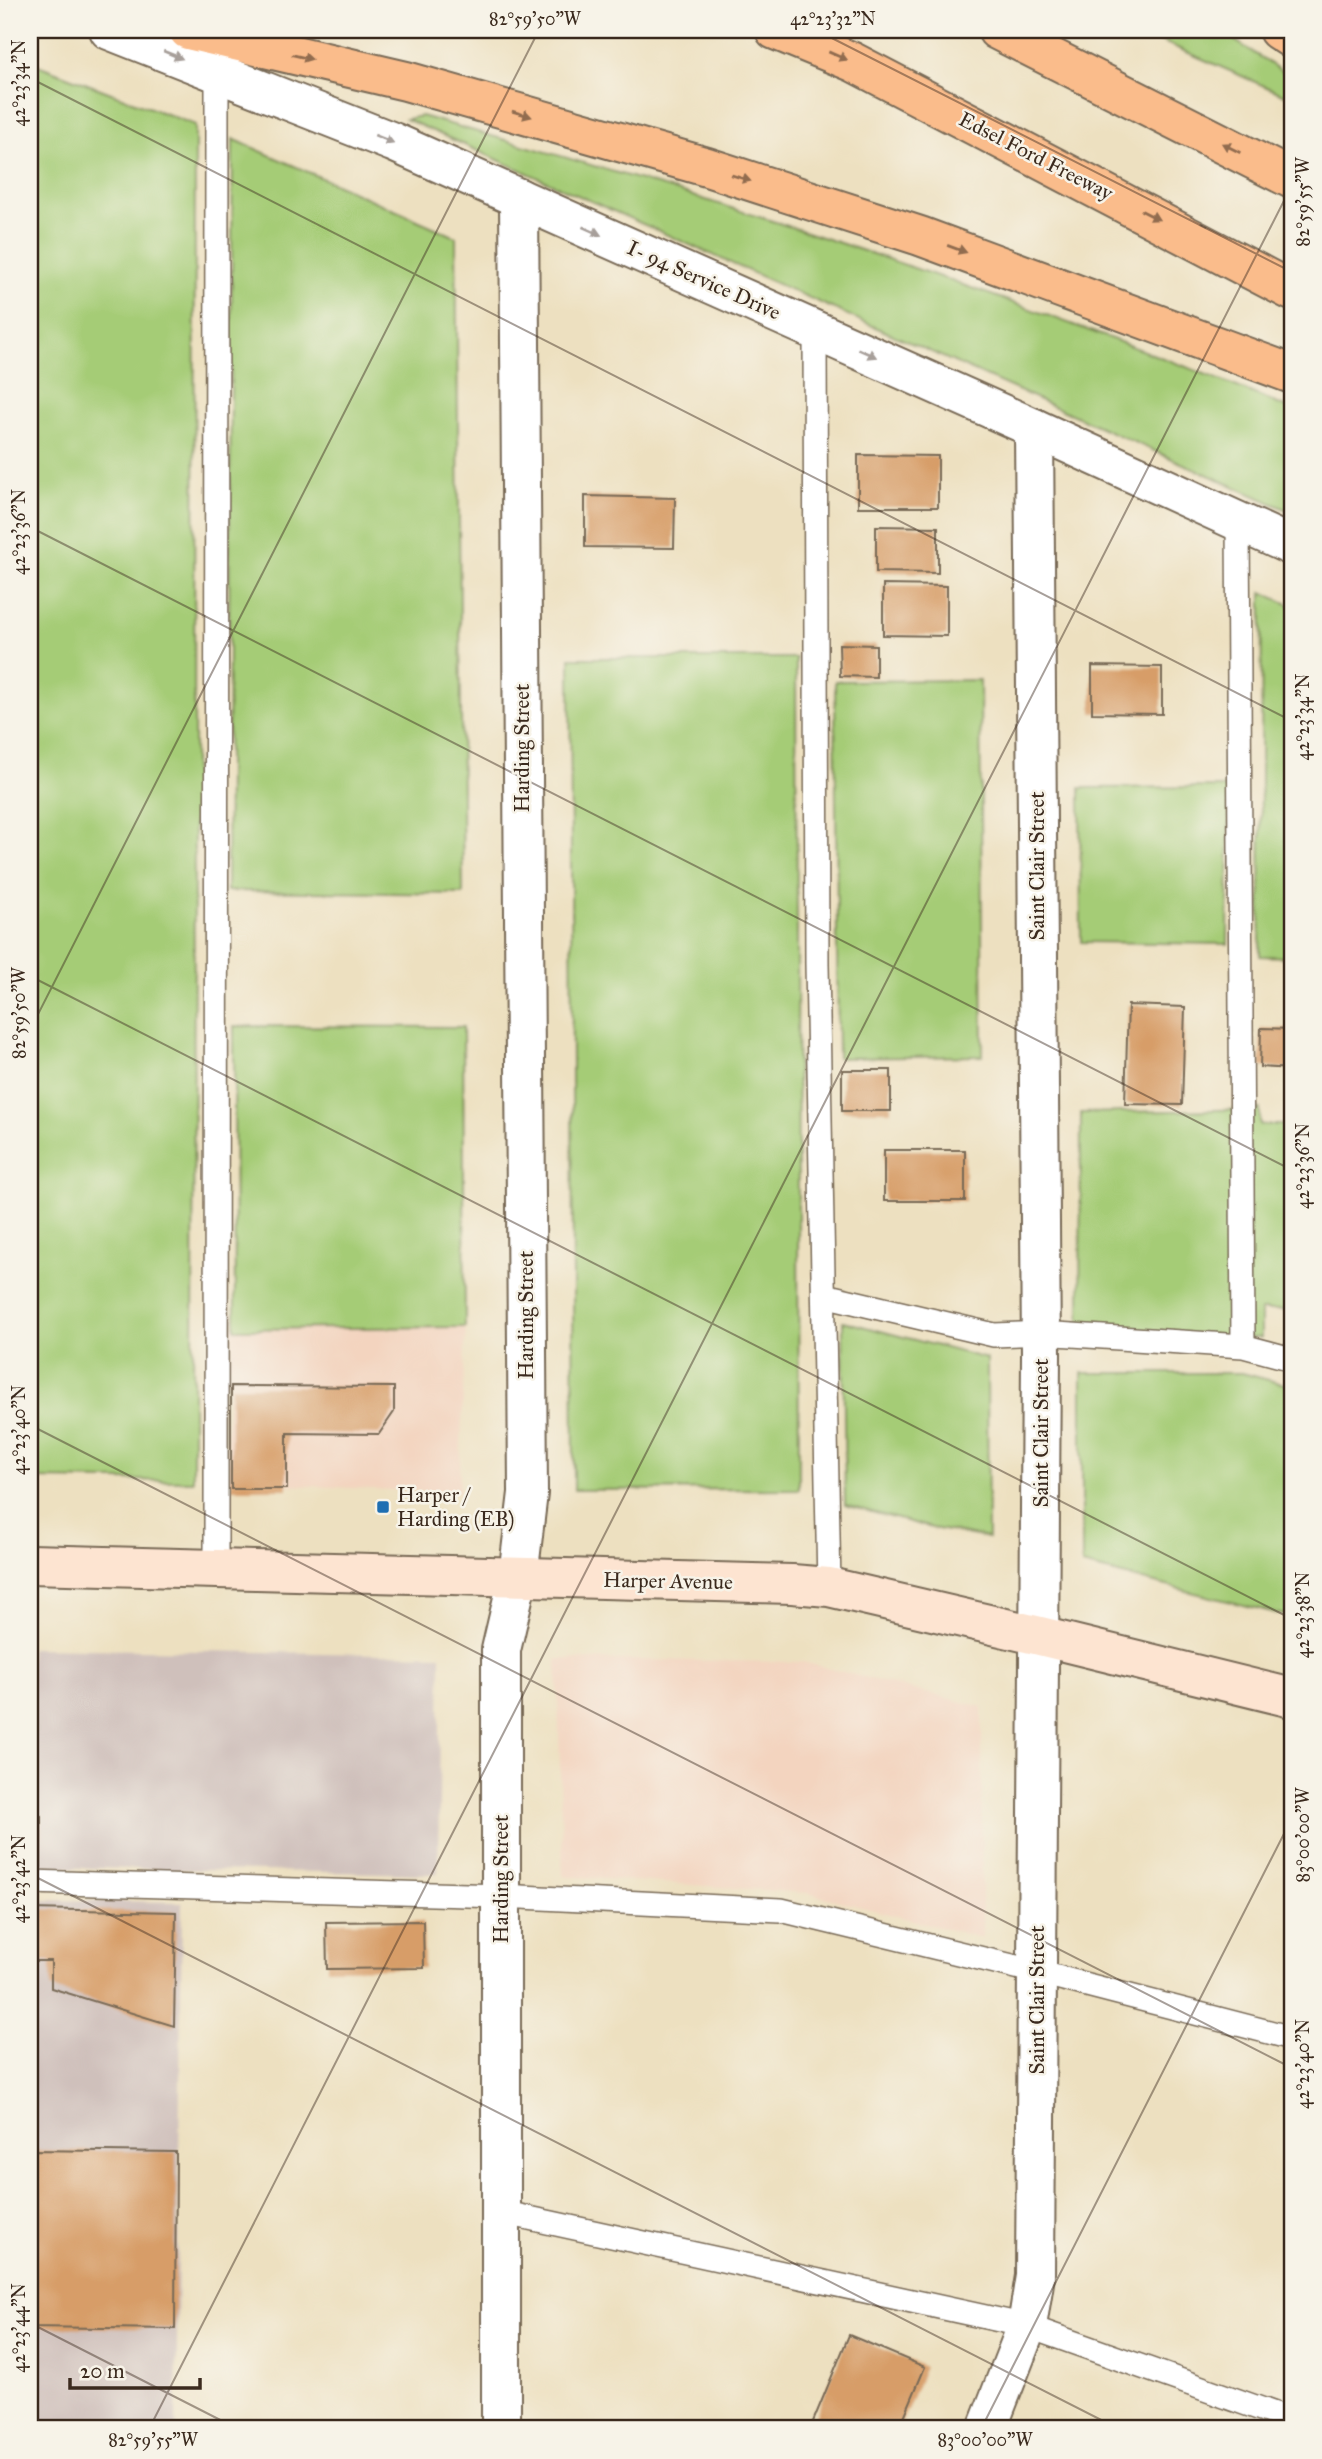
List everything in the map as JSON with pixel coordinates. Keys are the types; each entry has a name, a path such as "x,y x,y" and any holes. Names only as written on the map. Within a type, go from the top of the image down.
{"highway":[{"path":"188,30 406,81 707,167 931,240 1292,374"},
{"name":"Edsel Ford Freeway","path":"775,30 853,62 1292,291"},
{"path":"997,30 1292,178"},
{"path":"1278,30 1292,39"}],"main road":[{"name":"Harper Avenue","path":"30,1564 829,1587 1292,1698"}],"street":[{"name":"I- 94 Service Drive","path":"109,30 393,142 1292,546"},
{"name":"Harding Street","path":"501,2429 501,1650 518,1577 528,1493 519,198"},
{"name":"Saint Clair Street","path":"987,2429 1027,2326 1035,2276 1041,1333 1034,428"}],"lane":[{"path":"216,1569 217,73"},
{"path":"815,330 817,950 829,1587"},
{"path":"1238,521 1243,1346"},
{"path":"824,1295 994,1335 1041,1333 1243,1346 1292,1359"},
{"path":"30,1882 501,1896 781,1910 1292,2038"},
{"path":"501,2212 1027,2326 1292,2420"}],"shaded area":[{"path":"232,1312 466,1322 459,1493 225,1482"},
{"path":"30,1648 441,1655 438,1874 30,1867"},
{"path":"557,1659 803,1662 982,1707 982,1938 808,1893 563,1876"},
{"path":"30,1900 182,1902 176,2429 30,2429"}],"green space":[{"path":"1136,30 1219,30 1292,78 1292,98"},
{"path":"30,62 195,125 193,1481 30,1479"},
{"path":"421,116 674,190 925,272 1115,340 1292,410 1292,512 406,119"},
{"path":"233,139 456,237 463,894 227,891"},
{"path":"1262,592 1292,606 1292,957 1260,956"},
{"path":"570,658 796,658 799,1489 574,1490"},
{"path":"980,680 983,1056 838,1058 835,681"},
{"path":"1229,787 1228,944 1081,942 1080,788"},
{"path":"234,1026 463,1027 465,1327 235,1329"},
{"path":"1260,1109 1260,1125 1292,1125 1292,1310 1261,1310 1261,1338 1080,1335 1081,1113"},
{"path":"843,1321 987,1359 988,1538 932,1528 845,1505"},
{"path":"1082,1373 1242,1373 1292,1386 1292,1617 1082,1565"}],"building":[{"path":"858,455 938,456 938,507 858,507"},
{"path":"585,496 675,498 674,548 585,547"},
{"path":"876,526 938,527 938,573 876,572"},
{"path":"883,585 947,586 947,636 883,635"},
{"path":"839,644 876,645 876,677 840,676"},
{"path":"1092,666 1162,667 1162,714 1092,713"},
{"path":"1128,1005 1185,1007 1182,1105 1125,1104"},
{"path":"1261,1028 1292,1029 1292,1069 1260,1067"},
{"path":"842,1070 891,1070 891,1111 842,1111"},
{"path":"884,1150 965,1150 965,1201 884,1201"},
{"path":"231,1386 394,1387 394,1412 379,1434 287,1433 287,1489 231,1489"},
{"path":"30,1816 41,1816 41,1867 30,1867"},
{"path":"30,1909 176,1912 174,2026 51,1988 51,1961 30,1961"},
{"path":"423,1921 424,1968 327,1969 326,1922"},
{"path":"30,2150 176,2152 175,2329 30,2327"},
{"path":"849,2335 925,2367 899,2429 810,2429"}],"place":[{"name":"Harper / Harding (EB)","path":"383,1507"}]}
